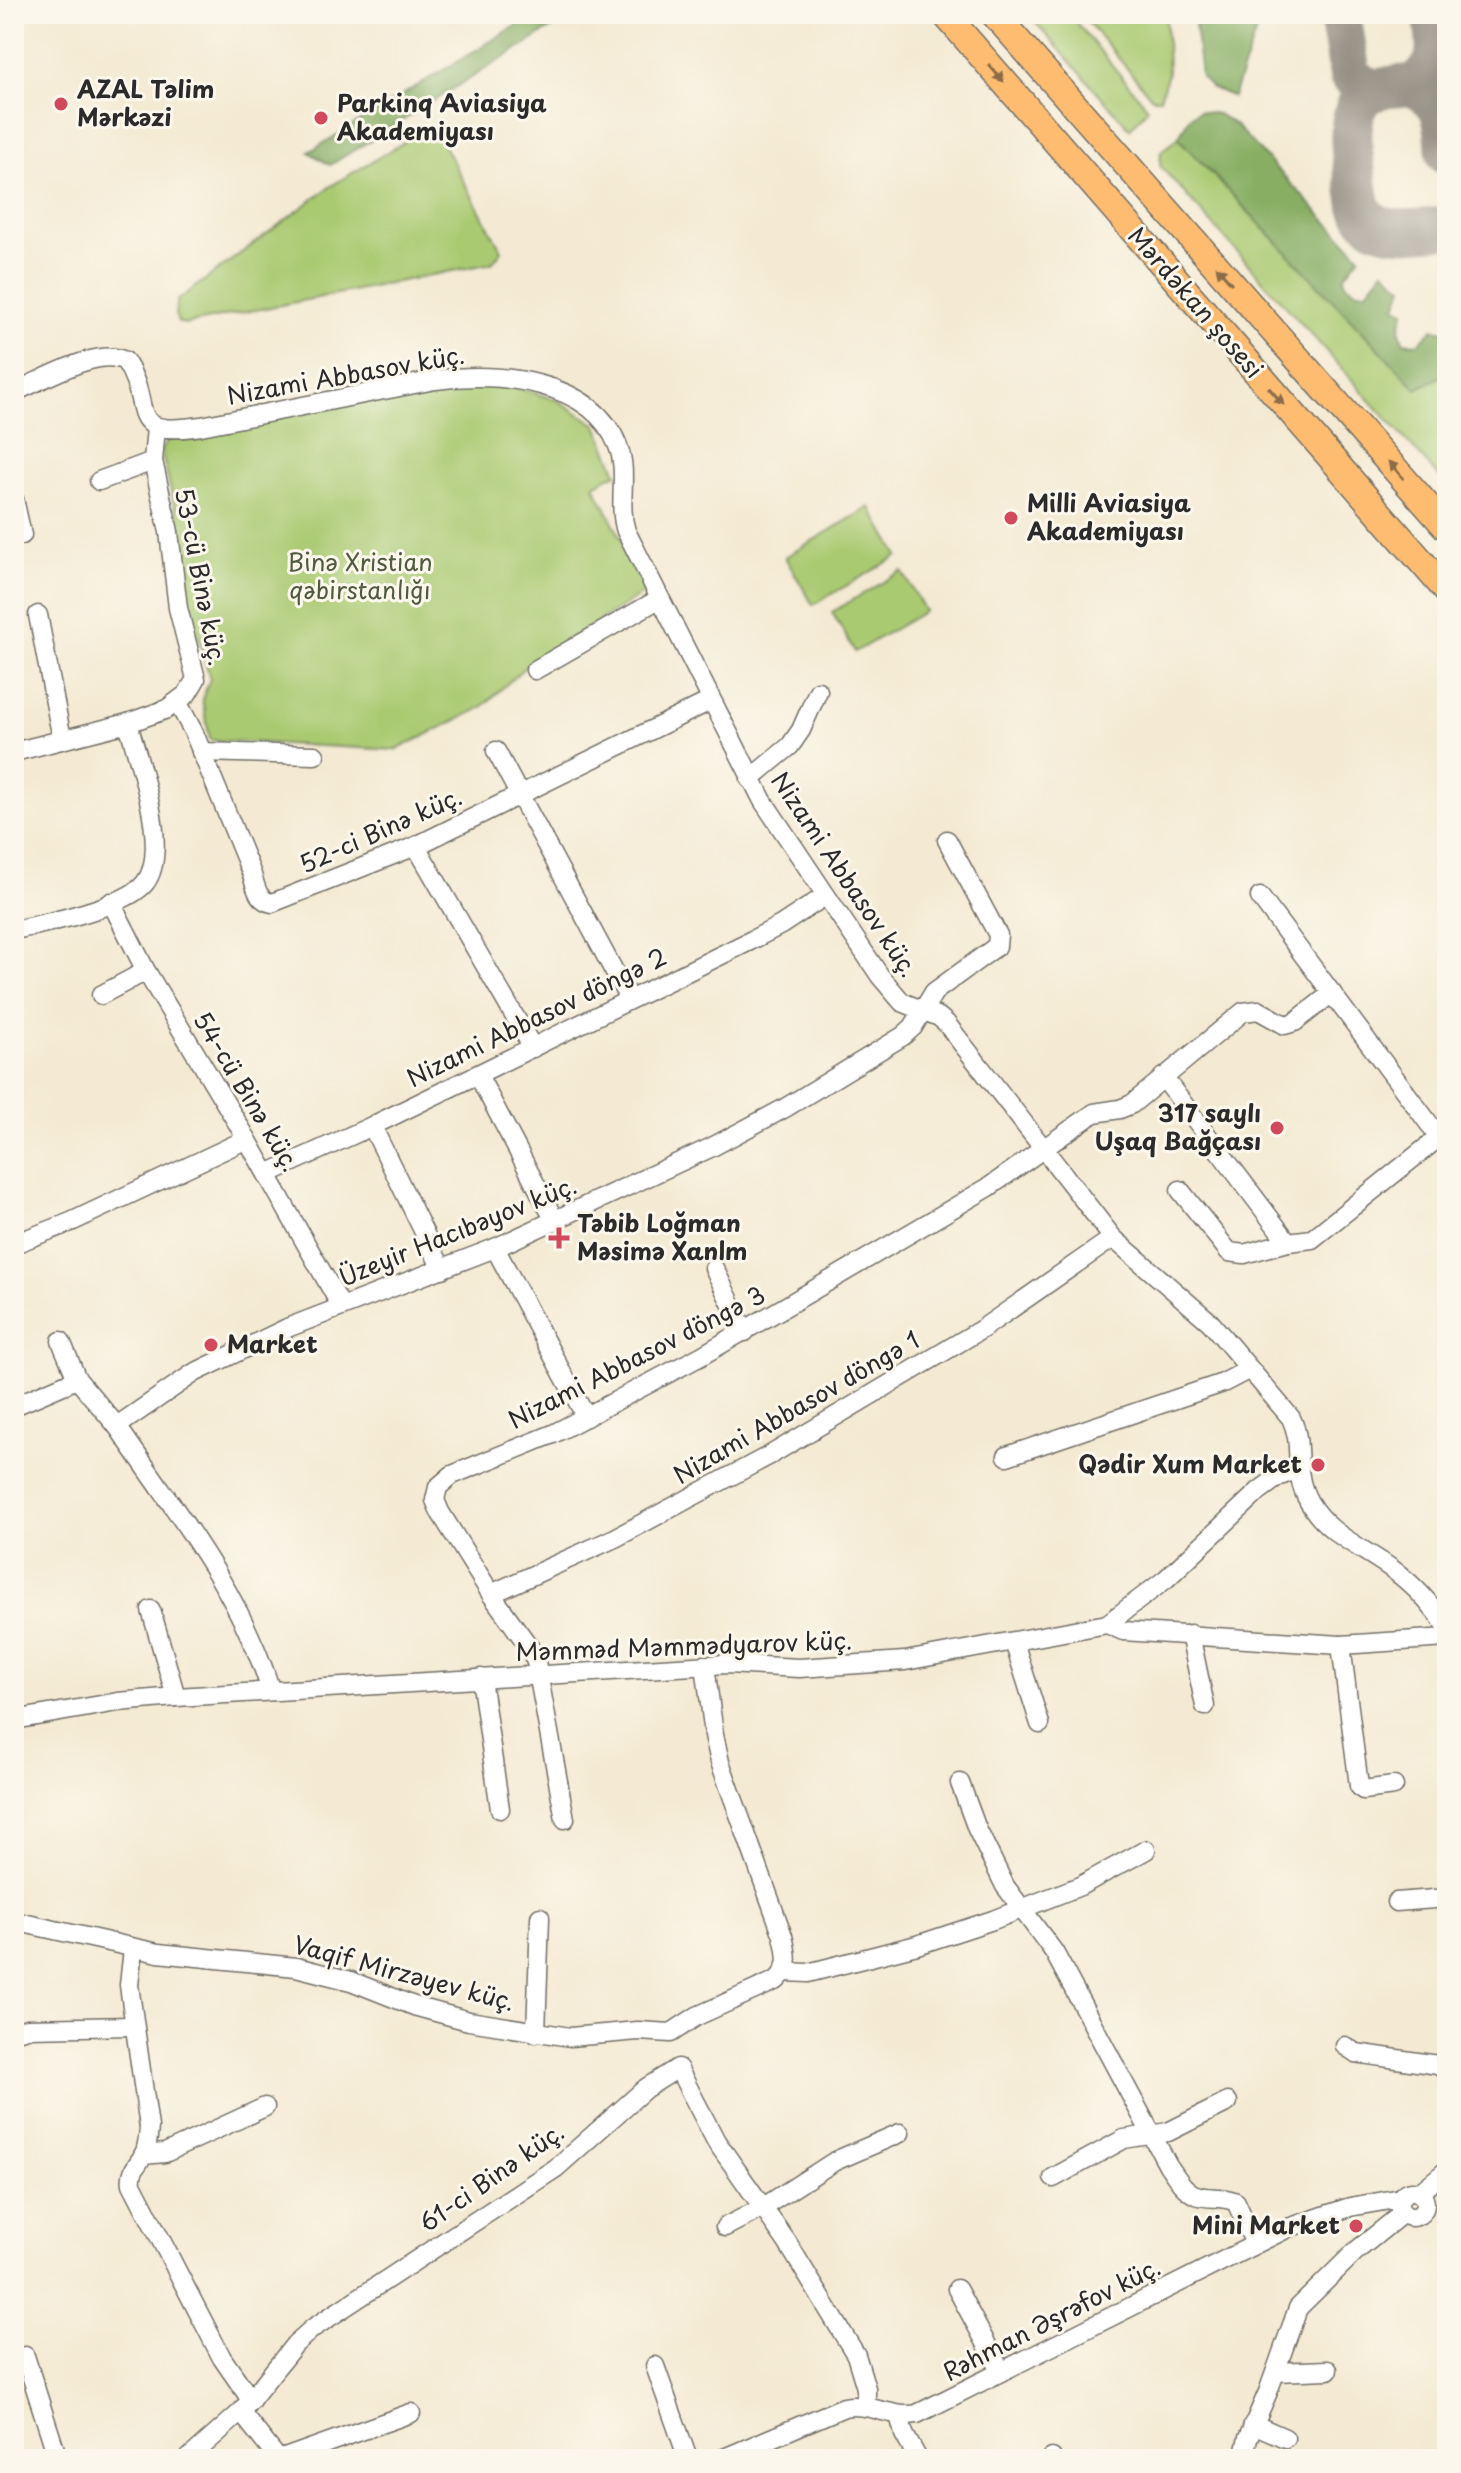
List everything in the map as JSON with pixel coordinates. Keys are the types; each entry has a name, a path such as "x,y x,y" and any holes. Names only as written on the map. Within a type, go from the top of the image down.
{"highway":[{"name":"Mərdəkan şosesi","path":"945,14 1447,591"},
{"name":"Mərdəkan şosesi","path":"994,14 1447,528"}],"street":[{"path":"14,392 91,359 118,357 130,369 141,409 156,427"},
{"name":"Nizami Abbasov küç.","path":"156,427 173,430 201,426 467,376 528,380 575,399 603,420 618,445 623,461 623,521 710,701 750,779 825,896 892,992 902,1002 946,1023 1113,1238 1196,1308 1291,1418 1296,1429 1299,1483 1315,1512 1337,1533 1398,1573 1447,1627"},
{"name":"53-cü Binə küç.","path":"156,427 153,461 169,532 178,608 196,670 192,689 178,703"},
{"path":"99,481 153,461"},
{"path":"14,499 22,535"},
{"path":"535,670 659,599"},
{"path":"38,615 62,739"},
{"path":"750,779 790,746 801,730 818,691"},
{"name":"52-ci Binə küç.","path":"178,703 258,894 267,902 279,901 416,846 710,701"},
{"path":"14,752 128,723 178,703"},
{"path":"14,930 56,921 132,894 151,873 155,852 150,809 128,723"},
{"path":"496,751 629,999"},
{"path":"201,752 315,755"},
{"name":"Üzeyir Hacıbəyov küç.","path":"117,1426 194,1373 287,1328 495,1248 712,1147 785,1108 903,1036 913,1027 934,992 997,946 998,935 947,840"},
{"path":"416,846 533,1048"},
{"name":"Nizami Abbasov döngə 2","path":"267,1174 478,1075 752,940 825,896"},
{"path":"1180,1190 1229,1252 1244,1254 1312,1239 1443,1134 1260,897"},
{"name":"54-cü Binə küç.","path":"111,902 146,971 247,1139 341,1306"},
{"path":"101,995 146,971"},
{"name":"Nizami Abbasov döngə 3","path":"565,1819 539,1674 530,1648 491,1594 440,1512 435,1500 438,1487 452,1475 553,1434 745,1332 968,1200 1094,1113 1132,1104 1243,1012 1258,1010 1285,1025 1295,1022 1332,993"},
{"path":"478,1075 555,1221"},
{"path":"1163,1077 1288,1242"},
{"path":"372,1126 442,1269"},
{"path":"14,1244 71,1222 247,1139"},
{"name":"Nizami Abbasov döngə 1","path":"491,1594 615,1538 772,1454 982,1329 1113,1238"},
{"path":"495,1248 586,1417"},
{"path":"714,1268 745,1332"},
{"path":"61,1341 77,1379 117,1426 191,1533 229,1595 261,1661 271,1691"},
{"path":"1007,1456 1223,1383 1250,1369"},
{"path":"14,1406 77,1379"},
{"name":"Məmməd Məmmədyarov küç.","path":"14,1720 105,1704 176,1697 705,1665 846,1667 946,1655 1107,1624 1166,1579 1259,1491 1278,1477 1297,1469"},
{"path":"151,1610 176,1697"},
{"path":"1107,1624 1123,1631 1341,1645 1447,1638"},
{"path":"1190,1634 1205,1706"},
{"path":"1014,1642 1040,1724"},
{"path":"1341,1645 1359,1786 1363,1790 1394,1786"},
{"path":"705,1665 720,1762 787,1952 785,1972 777,1980 697,2016 671,2033 673,2055 716,2141 787,2242 856,2355 866,2388 866,2407"},
{"path":"481,1678 500,1809"},
{"path":"960,1783 992,1862 1020,1908 1054,1952 1174,2174 1197,2196 1225,2197 1236,2202 1255,2244"},
{"path":"785,1972 808,1973 980,1925 1080,1886 1146,1850"},
{"path":"1396,1902 1447,1898"},
{"path":"536,2033 540,1917"},
{"name":"Vaqif Mirzəyev küç.","path":"14,1921 173,1956 296,1967 376,1989 441,2014 536,2033 570,2037 638,2031 671,2033"},
{"path":"133,1949 129,1985 149,2127 143,2155 131,2176 135,2193 246,2406 280,2459 411,2413"},
{"path":"14,2032 27,2028 134,2026"},
{"path":"1345,2046 1356,2053 1438,2065 1447,2071"},
{"name":"61-ci Binə küç.","path":"188,2459 246,2406 295,2344 313,2328 556,2168 646,2088 678,2068"},
{"path":"1053,2178 1124,2139 1168,2132 1228,2102"},
{"path":"143,2155 165,2153 265,2107"},
{"path":"725,2227 762,2208 835,2161 900,2133"},
{"name":"Rəhman Əşrəfov küç.","path":"722,2459 836,2409 852,2405 899,2415 917,2414 1255,2244 1323,2215 1407,2201 1447,2170"},
{"path":"1243,2459 1253,2424 1276,2372 1295,2314 1302,2303 1407,2201"},
{"path":"957,2289 1001,2371"},
{"path":"25,2356 58,2459"},
{"path":"655,2366 688,2459"},
{"path":"1276,2372 1328,2370"},
{"path":"899,2415 904,2434 918,2459"},
{"path":"1253,2424 1285,2438"}],"green space":[{"path":"535,14 549,14 555,26 330,165 309,152"},
{"path":"1028,14 1069,14 1148,108 1130,129"},
{"path":"1081,14 1166,14 1168,73 1160,98 1152,98"},
{"path":"1194,14 1262,14 1233,97 1212,88 1201,77"},
{"path":"1199,111 1218,114 1235,125 1360,256 1344,277 1346,284 1358,291 1367,291 1384,270 1403,287 1396,307 1405,311 1400,330 1404,342 1418,344 1433,329 1447,331 1447,373 1417,389 1178,138 1189,118"},
{"path":"424,130 438,135 502,251 492,263 185,324 178,322 175,314 178,300 331,186"},
{"path":"1178,138 1417,388 1447,373 1447,486 1160,166 1161,151"},
{"name":"Binə Xristian qəbirstanlığı","path":"441,387 521,389 557,400 597,425 617,473 594,485 648,591 527,665 481,708 396,750 210,740 202,699 210,679 183,581 182,537 161,450 171,437"},
{"path":"870,507 898,556 813,605 785,557"},
{"path":"902,571 925,611 855,652 832,612"}],"taxiway":[{"path":"1340,14 1350,75 1357,82 1375,90"},
{"path":"1434,14 1437,46 1434,63 1413,86 1432,99 1442,113 1447,154"},
{"path":"1447,83 1373,91 1362,99 1352,126 1360,206 1366,216 1375,224 1398,230 1447,227"}],"place":[{"name":"AZAL Təlim Mərkəzi","path":"61,104"},
{"name":"Parkinq Aviasiya Akademiyası","path":"321,118"},
{"name":"Milli Aviasiya Akademiyası","path":"1011,518"},
{"name":"317 saylı Uşaq Bağçası","path":"1277,1128"},
{"name":"Təbib Loğman Məsimə Xanlm","path":"559,1238"},
{"name":"Market","path":"211,1345"},
{"name":"Qədir Xum Market","path":"1318,1465"},
{"name":"Mini Market","path":"1356,2226"}]}
